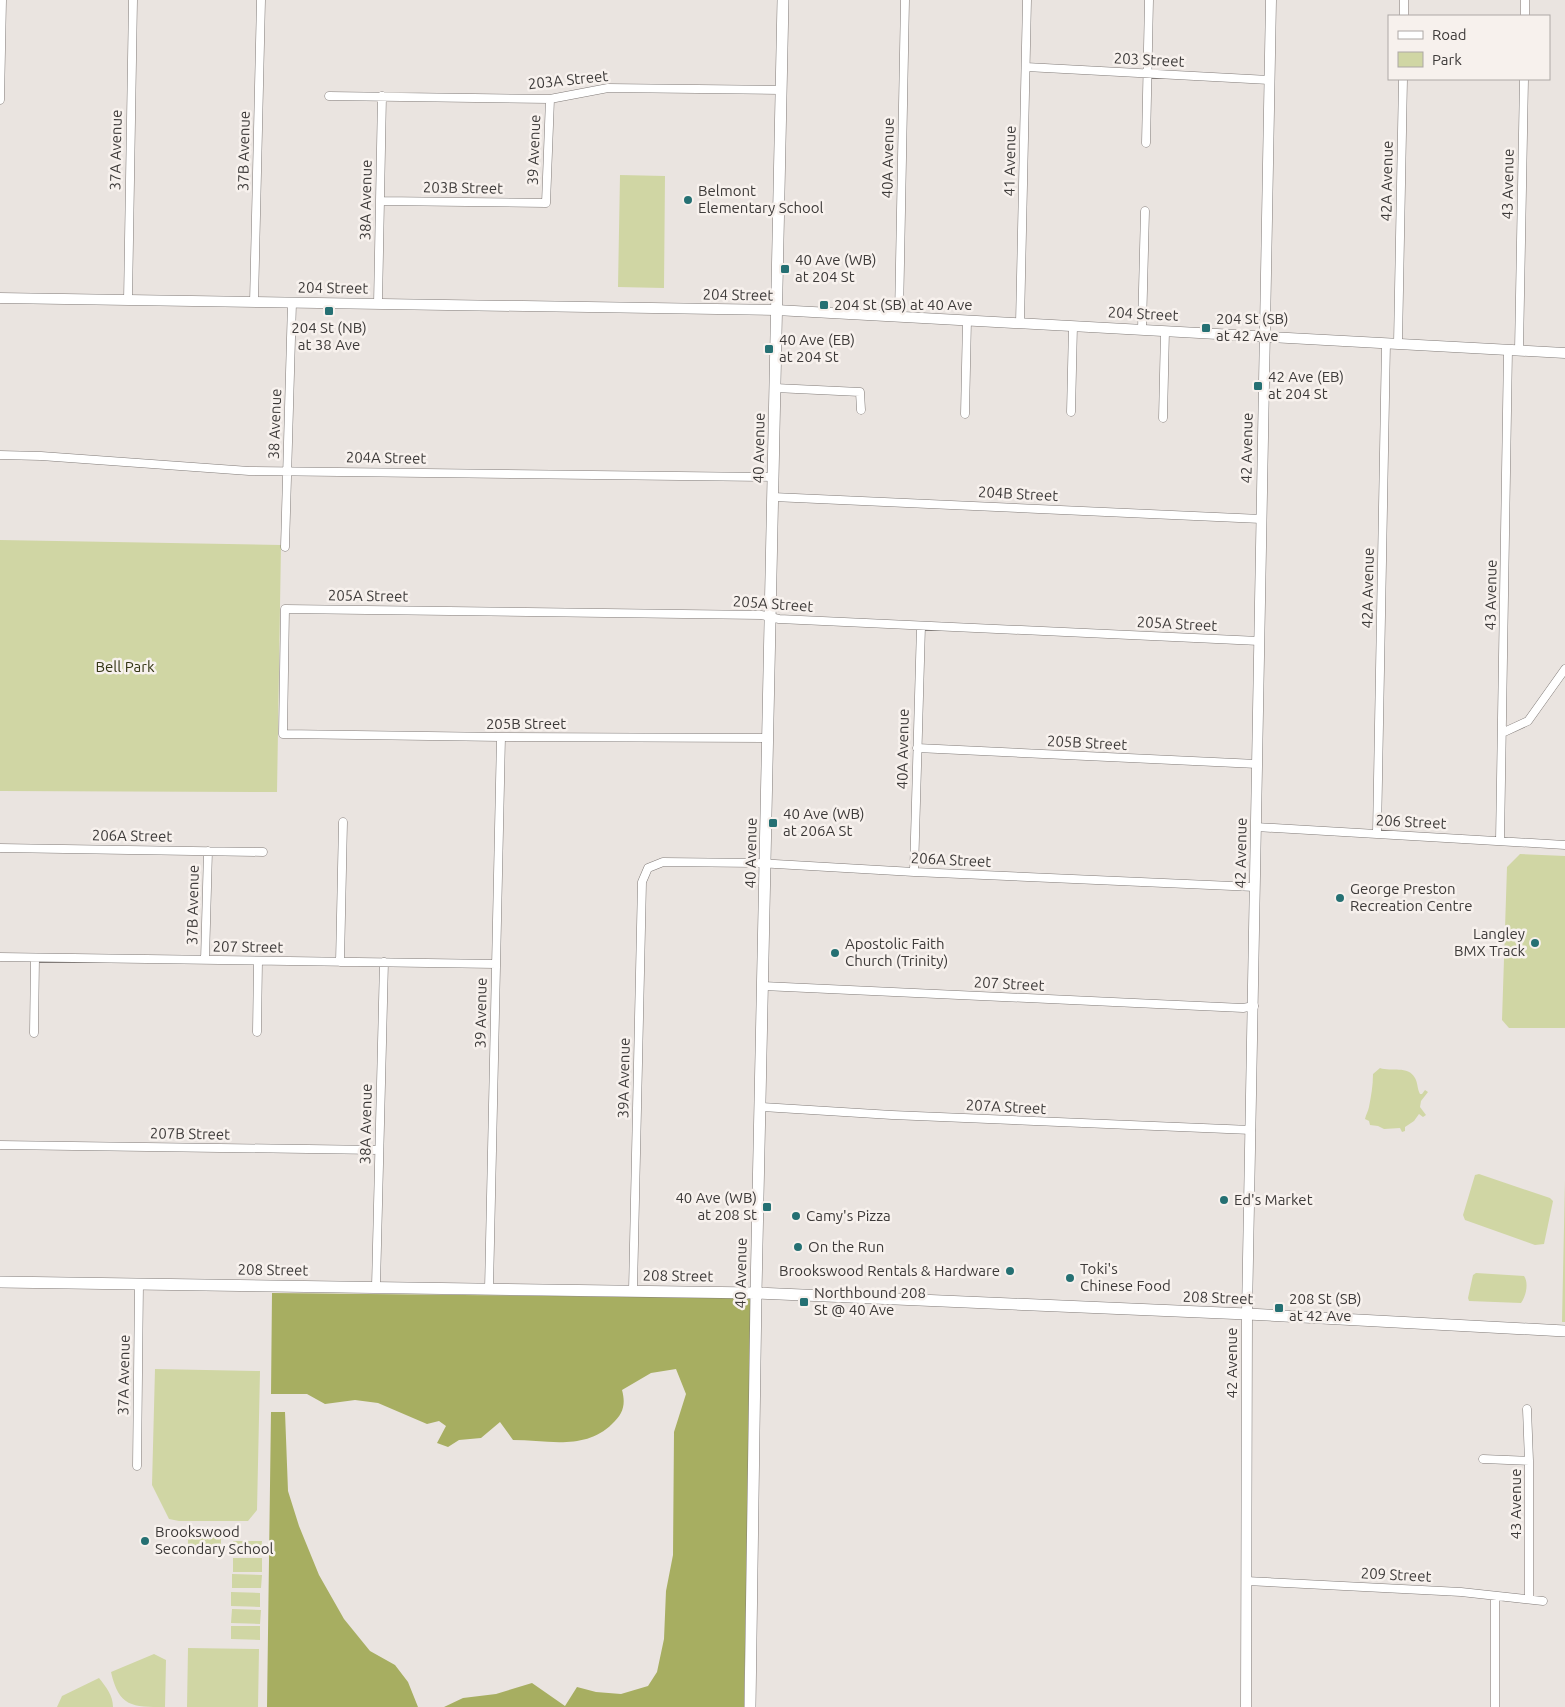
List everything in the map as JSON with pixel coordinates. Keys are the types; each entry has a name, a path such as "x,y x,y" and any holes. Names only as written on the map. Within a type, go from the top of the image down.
{"main road":[{"name":"40 Avenue","path":"750,1707 756,1293 783,0"},
{"name":"208 Street","path":"0,1282 756,1293 1247,1314 1565,1331"}],"street":[{"path":"0,100 2,0"},
{"name":"37A Avenue","path":"128,300 133,0"},
{"name":"37B Avenue","path":"254,302 261,0"},
{"name":"40A Avenue","path":"898,316 905,0"},
{"name":"41 Avenue","path":"1020,323 1027,0"},
{"path":"1146,143 1149,0"},
{"name":"42 Avenue","path":"1246,1707 1247,1314 1271,0"},
{"path":"1404,0 1404,15"},
{"path":"1525,0 1525,15"},
{"name":"203 Street","path":"1026,67 1270,80"},
{"name":"42A Avenue","path":"1398,343 1403,80"},
{"name":"43 Avenue","path":"1500,841 1524,80"},
{"name":"203A Street","path":"329,96 550,98 608,88 781,90"},
{"name":"38A Avenue","path":"378,304 382,96"},
{"name":"39 Avenue","path":"546,203 550,98"},
{"name":"203B Street","path":"380,201 546,203"},
{"path":"1142,329 1145,210"},
{"name":"204 Street","path":"0,298 776,310 1565,353"},
{"name":"38 Avenue","path":"284,547 288,471 292,303"},
{"path":"965,414 967,320"},
{"path":"1071,412 1073,326"},
{"path":"1163,418 1165,331"},
{"name":"42A Avenue","path":"1377,834 1386,343"},
{"path":"775,388 860,392 861,410"},
{"name":"204A Street","path":"0,455 249,470 773,477"},
{"name":"204B Street","path":"773,497 1261,519"},
{"name":"205A Street","path":"283,734 285,609 761,615 770,618 920,626 1259,641"},
{"name":"40A Avenue","path":"914,872 920,626"},
{"path":"1502,733 1528,721 1565,669"},
{"name":"205B Street","path":"283,734 768,738"},
{"name":"39 Avenue","path":"489,1289 501,737"},
{"name":"205B Street","path":"917,748 1257,764"},
{"path":"340,962 343,822"},
{"name":"206 Street","path":"1256,827 1565,844"},
{"name":"206A Street","path":"0,848 263,852"},
{"name":"37B Avenue","path":"205,960 208,851"},
{"name":"206A Street","path":"648,868 663,862 765,864 1255,887"},
{"name":"39A Avenue","path":"633,1290 642,882 648,868"},
{"name":"207 Street","path":"0,957 496,964"},
{"path":"34,1033 35,958"},
{"path":"257,1032 258,961"},
{"name":"38A Avenue","path":"376,1286 384,962"},
{"name":"207 Street","path":"763,986 1233,1007 1254,1006"},
{"name":"207A Street","path":"761,1108 1251,1130"},
{"name":"207B Street","path":"0,1145 379,1150"},
{"name":"37A Avenue","path":"136,1466 139,1284"},
{"name":"43 Avenue","path":"1527,1409 1529,1600"},
{"path":"1483,1459 1529,1461"},
{"name":"209 Street","path":"1246,1581 1461,1592 1543,1601"},
{"path":"1495,1597 1495,1707"}],"green space":[{"path":"620,175 665,176 664,288 618,287"},
{"name":"Bell Park","path":"0,540 281,545 277,792 0,791"},
{"name":"Langley BMX Track","path":"1520,854 1565,856 1565,1028 1509,1028 1502,1020 1507,867"},
{"path":"1380,1068 1404,1070 1412,1074 1417,1082 1420,1094 1425,1090 1428,1092 1421,1101 1420,1107 1426,1115 1423,1117 1419,1114 1414,1121 1405,1127 1405,1131 1402,1132 1400,1128 1384,1129 1370,1125 1369,1121 1365,1119 1369,1109 1373,1074"},
{"path":"1479,1174 1550,1198 1553,1201 1544,1244 1535,1245 1465,1220 1463,1215 1475,1175"},
{"path":"1565,1180 1565,1322 1562,1322"},
{"path":"1476,1273 1524,1276 1526,1279 1526,1290 1521,1303 1469,1301 1473,1275"},
{"path":"272,1293 752,1298 744,1707 444,1707 463,1698 496,1694 532,1683 565,1706 577,1687 596,1692 621,1694 648,1686 657,1672 664,1639 666,1591 673,1555 674,1432 686,1394 676,1369 651,1373 622,1390 623,1409 619,1417 601,1432 590,1438 565,1442 513,1440 500,1422 481,1438 459,1440 448,1447 437,1443 446,1426 439,1421 427,1424 378,1403 355,1400 325,1404 307,1394 271,1394"},
{"path":"155,1369 260,1371 257,1510 248,1521 179,1521 169,1519 152,1485"},
{"path":"271,1412 285,1412 288,1491 299,1526 319,1575 344,1619 370,1651 395,1665 408,1682 418,1707 267,1707"},
{"path":"188,1528 221,1528 221,1546 188,1546"},
{"path":"233,1541 262,1541 261,1555 232,1555"},
{"path":"233,1558 262,1558 262,1572 233,1572"},
{"path":"232,1574 262,1575 261,1588 232,1588"},
{"path":"231,1592 260,1593 260,1607 231,1606"},
{"path":"232,1609 261,1610 260,1624 231,1623"},
{"path":"231,1626 260,1626 260,1640 231,1639"},
{"path":"188,1648 259,1649 258,1707 187,1707"},
{"path":"154,1654 166,1660 165,1707 129,1703 118,1692 111,1672"},
{"path":"99,1678 107,1688 113,1707 57,1707 62,1696"}],"place":[{"name":"Belmont Elementary School","path":"688,200"},
{"name":"40 Ave (WB) at 204 St","path":"785,269"},
{"name":"204 St (SB) at 40 Ave","path":"824,305"},
{"name":"204 St (NB) at 38 Ave","path":"329,311"},
{"name":"204 St (SB) at 42 Ave","path":"1206,328"},
{"name":"40 Ave (EB) at 204 St","path":"769,349"},
{"name":"42 Ave (EB) at 204 St","path":"1258,386"},
{"name":"40 Ave (WB) at 206A St","path":"773,823"},
{"name":"George Preston Recreation Centre","path":"1340,898"},
{"name":"Langley BMX Track","path":"1535,943"},
{"name":"Apostolic Faith Church (Trinity)","path":"835,953"},
{"name":"Ed's Market","path":"1224,1200"},
{"name":"40 Ave (WB) at 208 St","path":"767,1207"},
{"name":"Camy's Pizza","path":"796,1216"},
{"name":"On the Run","path":"798,1247"},
{"name":"Brookswood Rentals & Hardware","path":"1010,1271"},
{"name":"Toki's Chinese Food","path":"1070,1278"},
{"name":"Northbound 208 St @ 40 Ave","path":"804,1302"},
{"name":"208 St (SB) at 42 Ave","path":"1279,1308"},
{"name":"Brookswood Secondary School","path":"145,1541"}]}
